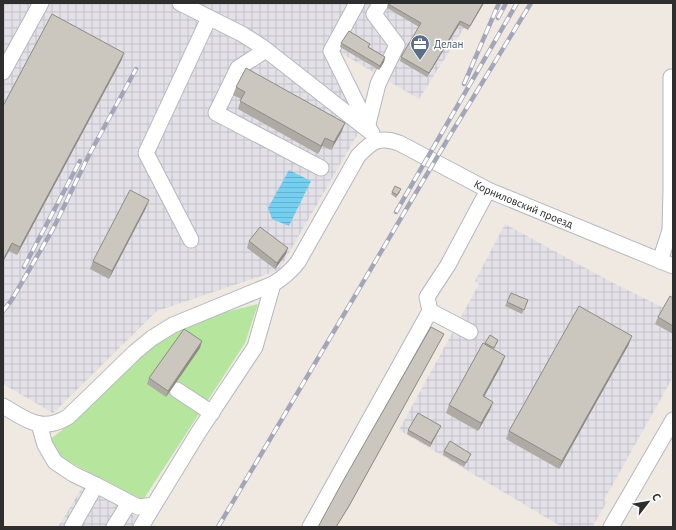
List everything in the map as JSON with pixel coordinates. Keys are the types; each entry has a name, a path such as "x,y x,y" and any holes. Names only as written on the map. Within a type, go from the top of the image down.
{"street":[{"path":"3,72 40,3"},
{"path":"180,3 242,34 266,50 372,133"},
{"path":"357,3 330,51 372,133"},
{"path":"3,406 20,416 39,424 48,426 58,423 68,417 135,352 152,338 191,317 273,284 290,272 298,262 358,156 368,146 372,133 378,84 397,45 374,14 381,3"},
{"path":"191,240 146,152 209,18"},
{"path":"266,50 238,68 216,113 321,168"},
{"path":"667,263 670,230 671,188 671,77"},
{"name":"Корниловский проезд","path":"372,133 399,143 488,190 667,263"},
{"path":"310,527 430,310 427,297 448,265 488,190"},
{"path":"141,527 212,413 255,348 273,284"},
{"path":"430,310 470,332"},
{"path":"177,390 212,413"},
{"path":"611,527 673,420"},
{"path":"39,424 45,445 55,462 73,474 96,484 138,507 154,505"},
{"path":"72,527 96,484"},
{"path":"114,527 129,503"}],"shaded area":[{"path":"3,3 480,3 419,99 324,43 360,130 279,270 157,311 53,413 3,384"},
{"path":"505,224 613,283 664,308 673,305 673,377 604,500 607,502 592,527 562,527 399,430 479,284 475,281"},
{"path":"83,486 153,527 58,527"}],"green space":[{"path":"258,304 245,343 143,500 58,456 48,441 61,431 157,340 195,320"}],"water":[{"path":"289,170 311,181 289,226 272,219 268,208"}],"building":[{"path":"388,3 483,3 470,26 460,21 429,73 401,57 421,23"},
{"path":"52,14 124,53 20,247 12,243 3,260 3,106"},
{"path":"349,31 370,44 368,47 385,57 380,66 341,43"},
{"path":"246,68 345,123 334,142 325,138 321,146 240,101 245,92 236,87"},
{"path":"395,186 401,189 397,195 392,192"},
{"path":"130,190 149,200 112,271 93,261"},
{"path":"260,227 288,248 277,263 249,241"},
{"path":"511,293 528,300 524,310 507,302"},
{"path":"670,296 673,298 673,326 658,317"},
{"path":"579,306 632,336 562,461 509,431"},
{"path":"431,327 444,334 349,506 336,527 318,527 343,481"},
{"path":"184,329 202,341 168,391 149,378"},
{"path":"490,335 498,340 494,348 485,343"},
{"path":"483,343 505,356 483,396 493,402 481,423 449,405"},
{"path":"418,413 441,426 431,443 408,430"},
{"path":"450,441 471,454 466,463 444,451"}],"railway":[{"path":"464,84 499,3"},
{"path":"498,18 506,3"},
{"path":"396,212 517,3"},
{"path":"218,527 452,132 531,3"},
{"path":"3,311 11,301 53,229 90,153 136,69"},
{"path":"24,267 80,161"}],"place":[{"name":"Делан","path":"420,61"}]}
